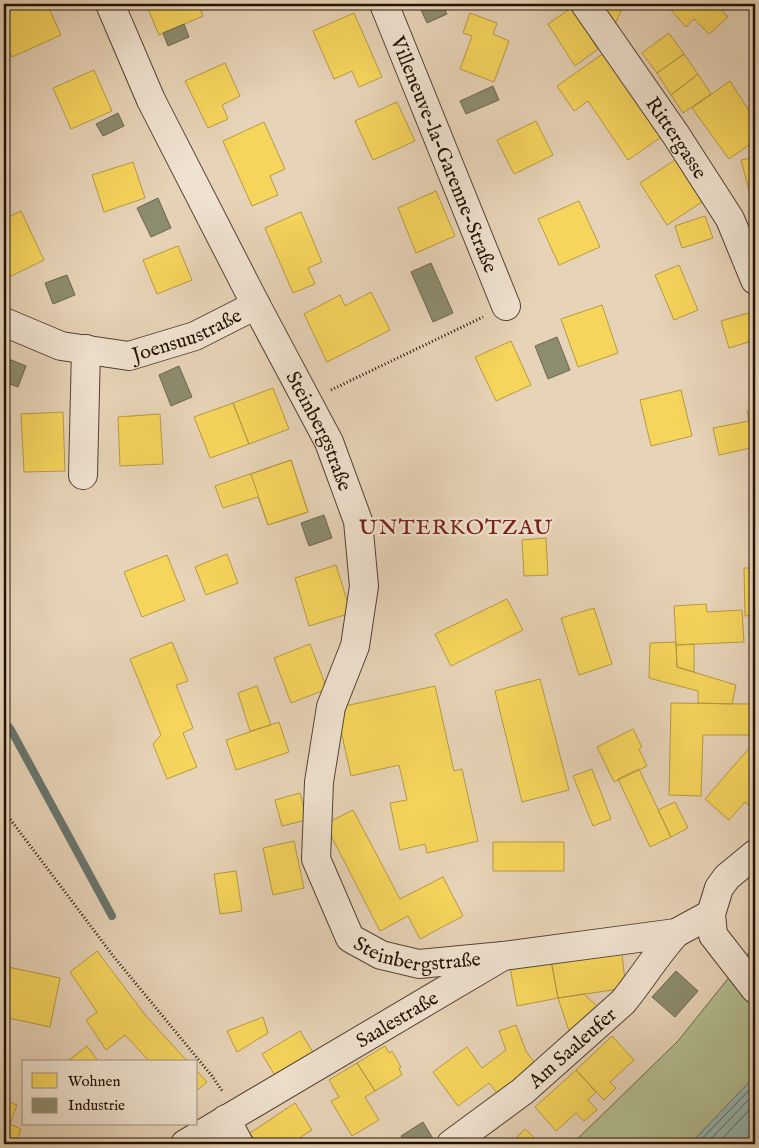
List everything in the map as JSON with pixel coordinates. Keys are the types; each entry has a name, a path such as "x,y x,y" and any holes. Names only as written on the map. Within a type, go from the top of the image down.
{"street":[{"name":"Steinbergstraße","path":"110,4 152,100 256,305 329,442 358,521 364,586 356,646 331,707 320,782 316,859 350,938 381,954 419,964 503,956"},
{"name":"Villeneuve-la-Garenne-Straße","path":"384,4 506,306"},
{"name":"Rittergasse","path":"585,4 676,135 730,219 755,280"},
{"name":"Joensuustraße","path":"4,322 61,346 129,356 195,336 256,305"},
{"path":"83,475 86,350"},
{"path":"755,854 727,876 713,901 711,914 713,936 755,989"},
{"name":"Saalestraße","path":"185,1144 503,956 676,933 711,914"},
{"name":"Am Saaleufer","path":"451,1144 523,1091 622,1002 636,986 659,952 676,933"},
{"path":"231,1116 239,1144"}],"path":[{"path":"308,401 506,306"},
{"path":"4,811 114,957 212,1076 231,1116"}],"green space":[{"path":"755,945 754,1078 688,1144 572,1144 678,1041"}],"water":[{"path":"755,1076 755,1144 688,1144 694,1140"}],"building: Wohnen":[{"path":"18,4 47,4 61,35 12,57 4,40 4,10"},
{"path":"146,4 198,4 203,16 159,35"},
{"path":"602,4 624,4 615,24"},
{"path":"675,4 716,4 728,17 709,34 694,19 686,27 671,10"},
{"path":"571,8 598,49 575,66 548,24"},
{"path":"354,13 382,77 359,87 352,71 334,79 313,31"},
{"path":"470,13 497,23 493,34 509,41 494,82 460,69 472,36 463,33"},
{"path":"669,33 684,54 657,73 642,53"},
{"path":"608,50 667,133 628,160 588,101 574,111 557,86"},
{"path":"684,54 698,74 671,95 657,73"},
{"path":"225,63 240,96 222,105 228,119 208,128 185,81"},
{"path":"94,70 112,111 71,129 53,88"},
{"path":"698,74 711,94 683,113 671,95"},
{"path":"730,81 755,120 755,141 729,159 692,108"},
{"path":"397,102 415,141 373,160 355,121"},
{"path":"536,121 553,155 514,174 497,140"},
{"path":"264,122 285,169 270,176 278,195 252,206 223,141"},
{"path":"755,157 755,209 754,209 741,160"},
{"path":"675,160 702,202 667,225 640,183"},
{"path":"133,162 145,198 104,212 92,175"},
{"path":"436,191 455,236 416,253 398,208"},
{"path":"579,201 600,247 559,265 538,219"},
{"path":"21,211 44,260 9,277 4,267 4,219"},
{"path":"301,212 322,262 308,268 315,284 293,293 265,228"},
{"path":"705,216 713,238 682,248 675,226"},
{"path":"178,246 192,280 157,294 143,260"},
{"path":"679,265 698,310 674,320 655,275"},
{"path":"371,292 390,330 327,362 304,314 340,295 345,306"},
{"path":"602,305 618,353 578,367 561,319"},
{"path":"755,311 755,340 729,348 721,321"},
{"path":"511,341 531,385 496,401 475,357"},
{"path":"273,388 289,429 249,444 233,403"},
{"path":"681,390 692,436 651,446 640,400"},
{"path":"233,403 249,444 210,458 194,417"},
{"path":"755,409 755,447 719,455 713,428 749,421 747,411"},
{"path":"63,412 65,471 24,472 21,414"},
{"path":"160,414 163,464 120,466 118,417"},
{"path":"291,460 308,512 268,525 251,474"},
{"path":"291,460 308,512 268,525 258,497 223,508 215,486"},
{"path":"755,502 755,523 752,523 749,503"},
{"path":"546,538 548,575 524,576 522,540"},
{"path":"227,554 238,583 206,595 195,567"},
{"path":"167,555 185,600 142,617 124,572"},
{"path":"336,565 351,613 309,626 295,578"},
{"path":"744,568 755,568 755,615 745,616"},
{"path":"507,599 523,630 451,666 435,634"},
{"path":"706,604 707,612 742,610 744,642 676,645 674,606"},
{"path":"594,608 612,664 579,675 561,618"},
{"path":"172,642 188,681 176,685 193,728 183,733 197,767 167,779 153,744 161,735 130,659"},
{"path":"676,642 677,667 736,685 732,704 698,703 698,691 649,678 650,643"},
{"path":"310,644 327,689 291,703 274,658"},
{"path":"694,644 694,672 677,667 676,645"},
{"path":"540,679 569,790 522,802 495,691"},
{"path":"257,686 271,725 250,731 238,693"},
{"path":"435,686 454,771 462,769 478,841 427,853 425,844 400,850 390,803 407,800 399,765 351,776 336,708"},
{"path":"671,703 751,704 751,735 703,735 701,796 669,795"},
{"path":"751,704 755,705 755,726 751,726"},
{"path":"279,722 289,752 236,770 226,740"},
{"path":"633,729 642,747 639,749 647,766 614,782 597,747"},
{"path":"751,746 755,750 755,810 745,802 729,820 705,799"},
{"path":"592,769 611,819 593,826 573,776"},
{"path":"639,769 671,837 650,847 618,779"},
{"path":"300,793 307,820 282,826 275,800"},
{"path":"675,802 688,828 671,837 658,810"},
{"path":"353,810 400,899 443,877 463,916 420,939 408,916 380,931 325,824"},
{"path":"294,841 304,888 273,895 263,848"},
{"path":"493,842 564,842 564,871 493,871"},
{"path":"236,871 242,911 220,914 214,874"},
{"path":"612,950 622,955 625,980 619,989 558,998 551,960"},
{"path":"97,951 146,1016 186,1060 148,1060 125,1035 106,1050 86,1020 97,1012 70,972"},
{"path":"551,960 558,998 517,1006 510,967"},
{"path":"8,967 60,978 50,1027 4,1017 4,987"},
{"path":"584,994 598,1007 570,1034 558,998"},
{"path":"263,1017 268,1033 237,1052 227,1031"},
{"path":"516,1025 526,1051 539,1069 500,1097 489,1083 458,1106 433,1072 467,1047 482,1068 506,1050 499,1031"},
{"path":"300,1031 317,1059 279,1082 262,1054"},
{"path":"612,1036 634,1060 610,1082 616,1088 604,1100 576,1070"},
{"path":"87,1046 98,1060 69,1060"},
{"path":"385,1046 389,1053 392,1051 401,1067 399,1068 402,1075 375,1091 357,1063"},
{"path":"357,1063 375,1091 365,1097 379,1120 352,1136 331,1101 339,1097 329,1080"},
{"path":"576,1070 596,1092 588,1100 597,1110 584,1121 576,1113 556,1131 535,1107"},
{"path":"198,1072 207,1082 198,1089"},
{"path":"4,1100 17,1105 10,1124 21,1129 16,1144 4,1144"},
{"path":"295,1103 312,1130 290,1144 257,1144 250,1133"},
{"path":"525,1129 539,1142 537,1144 510,1144"}],"building: Industrie":[{"path":"435,4 442,4 447,14 427,23 421,10"},
{"path":"184,24 189,37 168,46 163,33"},
{"path":"493,86 499,100 466,114 460,101"},
{"path":"118,113 124,126 103,136 96,124"},
{"path":"158,198 171,228 151,237 137,208"},
{"path":"431,263 453,313 433,322 411,272"},
{"path":"67,275 75,295 53,304 45,283"},
{"path":"557,337 570,370 548,379 535,346"},
{"path":"4,357 26,366 18,387 4,382"},
{"path":"179,366 192,397 171,406 159,375"},
{"path":"324,515 332,538 309,546 301,523"},
{"path":"676,971 698,991 675,1017 652,997"},
{"path":"423,1122 435,1142 432,1144 406,1144 401,1136"}],"waterway":[{"path":"4,721 11,730 112,916"}],"district":[{"name":"UNTERKOTZAU","path":"456,526"}]}
